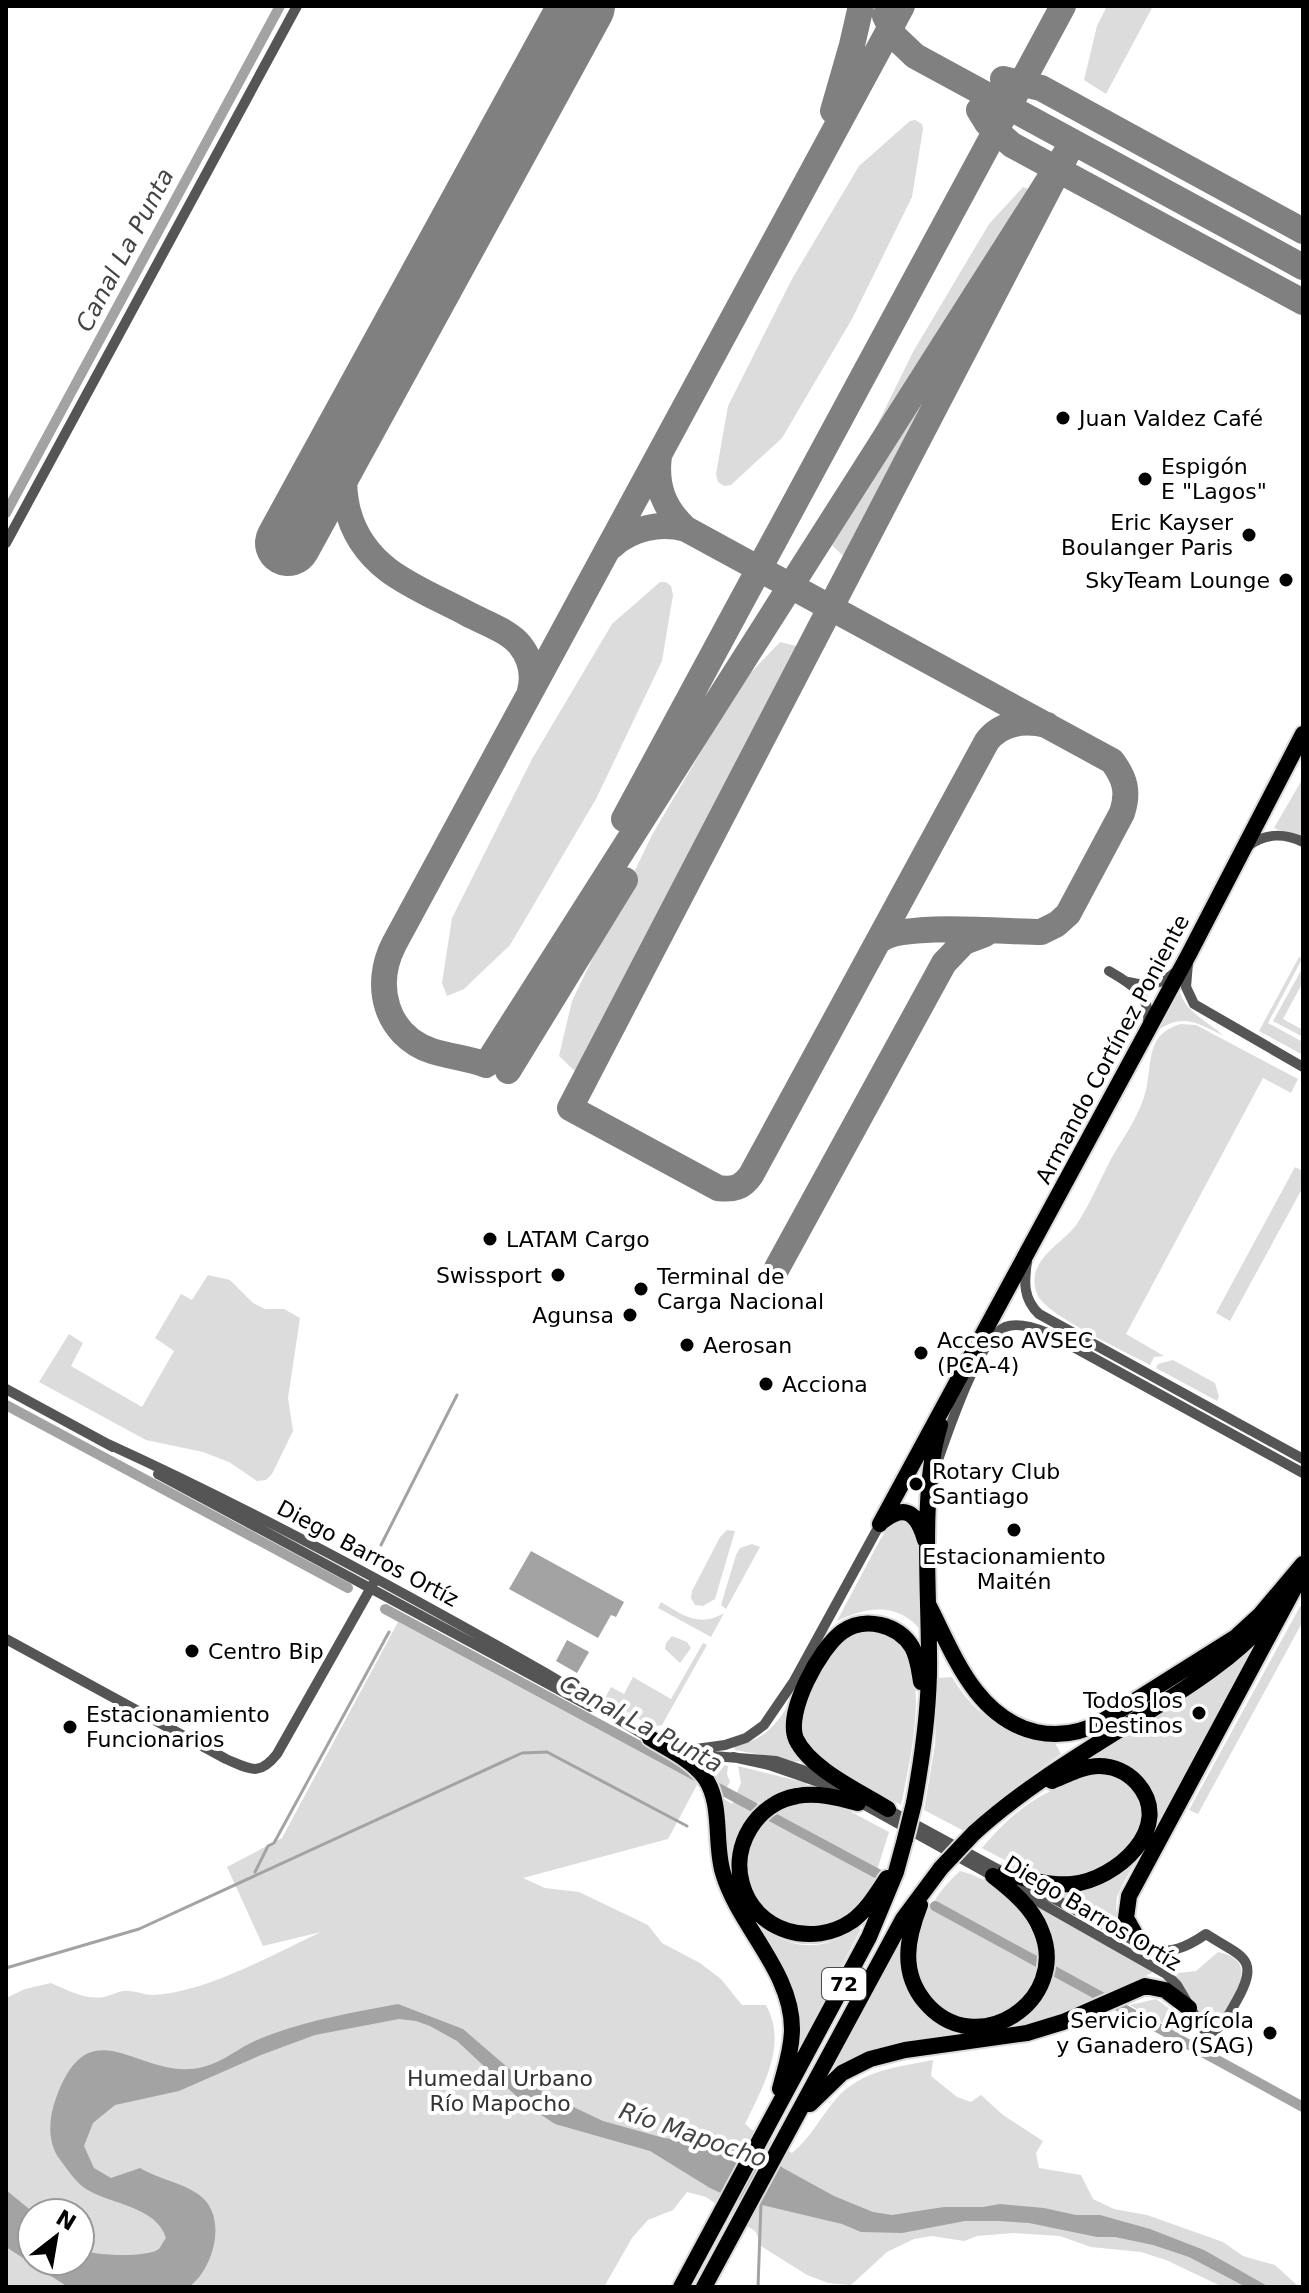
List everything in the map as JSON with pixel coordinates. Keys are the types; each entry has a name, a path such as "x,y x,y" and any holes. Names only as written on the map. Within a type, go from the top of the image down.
{"highway":[{"name":"Armando Cortínez Poniente","path":"956,1383 1185,961 1303,734"},
{"name":"72","path":"681,2287 869,1937 904,1844 925,1735 929,1676 931,1480 937,1435 956,1383"},
{"path":"880,1524 956,1383"},
{"path":"880,1524 896,1512 910,1514 919,1522 928,1549"},
{"path":"929,1606 960,1667 986,1703 1005,1719 1023,1728 1068,1734 1093,1726 1236,1637 1260,1615 1303,1564"},
{"name":"72","path":"704,2287 903,1919 936,1874 974,1833 1018,1795 1227,1660 1272,1616 1303,1571"},
{"path":"1141,1945 1126,1918 1129,1896 1303,1571"},
{"path":"888,1809 814,1761 799,1744 795,1734 795,1708 824,1652 835,1638 865,1623 884,1626 906,1640 918,1661 925,1735"},
{"path":"650,1738 701,1773 711,1792 719,1855 726,1882 775,1972 791,2014 790,2052 772,2119"},
{"path":"999,1874 1062,1884 1081,1883 1099,1877 1132,1854 1143,1839 1149,1820 1148,1802 1141,1788 1130,1776 1108,1767 1085,1767 1018,1795"},
{"path":"858,1803 821,1795 801,1795 769,1807 756,1819 742,1846 739,1865 741,1883 758,1913 773,1925 792,1933 822,1933 850,1922 880,1889 904,1844"},
{"path":"936,1874 913,1924 907,1958 910,1976 918,1992 936,2013 952,2022 971,2027 1001,2022 1027,2005 1038,1989 1046,1966 1044,1937 1035,1918 999,1874"},
{"path":"791,2126 832,2081 870,2059 905,2050 1027,2033 1152,1986 1165,1990 1189,2008"}],"street":[{"path":"6,543 297,6"},
{"path":"1239,856 1255,841 1269,836 1285,835 1303,842"},
{"path":"1128,982 1160,982 1185,961"},
{"path":"1185,961 1186,987 1194,1004 1303,1067"},
{"path":"1109,971 1140,991 1149,1014 1148,1027"},
{"path":"1028,1251 1025,1293 1039,1314 1303,1459"},
{"path":"931,1480 961,1397 980,1360 997,1333 1017,1325 1048,1333 1303,1473"},
{"name":"Diego Barros Ortíz","path":"6,1389 546,1673 650,1738 694,1753 759,1758 795,1765 826,1777 888,1809 999,1874 1166,1974 1177,1985 1197,2022 1206,2031 1221,2027 1247,1982 1249,1971 1243,1959 1206,1934 1189,1945 1156,1951 1141,1945 999,1874 858,1803 810,1778 733,1757"},
{"path":"674,1748 709,1748 746,1738 770,1718 794,1681 880,1524"},
{"path":"6,1639 226,1759 254,1770 264,1768 277,1754 374,1584"}],"green space":[{"path":"1107,6 1153,6 1106,94 1084,80 1097,26"},
{"path":"910,121 922,124 923,129 912,197 852,319 782,438 731,485 724,486 718,482 716,474 728,406 792,279 859,166"},
{"path":"1023,187 1050,197 851,564 832,545 845,490 913,352 989,224"},
{"path":"660,582 671,586 673,595 662,661 596,799 510,945 464,989 447,996 442,983 452,918 532,759 612,624"},
{"path":"780,642 805,648 578,1074 559,1056 572,1001 652,835 742,682"},
{"path":"1303,778 1303,839 1274,828"},
{"path":"1299,957 1302,959 1268,1023 1303,1042 1303,1055 1259,1031"},
{"path":"1303,967 1303,982 1283,1019 1303,1030 1303,1037 1273,1021"},
{"path":"1178,987 1190,1009 1224,1036 1189,1021 1172,1023 1154,1033"},
{"path":"1181,1024 1196,1025 1298,1079 1291,1093 1263,1078 1126,1334 1164,1356 1154,1357 1150,1365 1055,1312 1043,1303 1034,1282 1036,1271 1047,1253 1082,1216 1137,1115 1160,1036"},
{"path":"1295,1167 1303,1171 1303,1187 1230,1321 1216,1313"},
{"path":"208,1275 230,1280 253,1303 265,1309 284,1309 300,1318 288,1398 293,1431 266,1480 257,1481 229,1462 203,1452 146,1440 39,1382 69,1334 83,1343 71,1366 142,1407 174,1351 155,1338 181,1294 192,1300"},
{"path":"1173,1360 1215,1383 1219,1397 1217,1401 1156,1368 1158,1364"},
{"path":"899,1521 912,1525 920,1547 923,1633 904,1616 883,1610 861,1612 837,1621 880,1540 887,1529"},
{"path":"727,1530 735,1531 715,1599 703,1606 695,1605 691,1598 692,1591 720,1537"},
{"path":"752,1544 760,1547 726,1609 721,1605 736,1555 740,1548"},
{"path":"1303,1601 1303,1621 1198,1814 1189,1810"},
{"path":"661,1602 699,1620 724,1613 711,1637 658,1608"},
{"name":"Humedal Urbano Río Mapocho","path":"398,1622 698,1783 668,1839 523,1878 545,1888 579,1892 648,1925 662,1943 700,1963 721,1979 742,2005 766,2005 775,2035 774,2050 765,2080 745,2124 751,2129 792,2153 846,2089 881,2071 933,2060 931,2076 957,2097 971,2102 981,2095 1003,2115 1043,2141 1036,2153 1039,2168 1081,2175 1093,2199 1114,2209 1147,2215 1223,2242 1243,2256 1275,2265 1299,2287 1223,2287 1166,2260 1141,2252 1091,2247 1060,2236 1013,2233 977,2236 964,2241 932,2236 914,2239 887,2252 851,2285 828,2283 807,2275 761,2246 756,2232 706,2197 687,2192 673,2210 648,2220 632,2238 604,2287 6,2287 6,1998 25,1989 51,1983 90,1997 125,1991 153,1995 173,1993 239,1971 321,1932 263,1946 227,1867 282,1838"},
{"path":"861,1629 886,1633 902,1646 911,1664 916,1712 901,1805 836,1770 810,1745 803,1730 804,1704 826,1661 839,1643"},
{"path":"672,1636 687,1642 691,1648 680,1663 665,1649"},
{"path":"703,1643 707,1645 662,1725 652,1727 605,1698 611,1687 624,1694 633,1677 671,1699"},
{"path":"1255,1648 1150,1836 1140,1775 1120,1763 1087,1761"},
{"path":"952,1677 983,1714 1023,1736 1055,1743 1061,1754 1004,1795 964,1831 924,1810 935,1745 937,1678"},
{"path":"788,1705 792,1706 801,1758 798,1762 735,1750 734,1747 766,1732"},
{"path":"690,1757 728,1766 730,1782 721,1797 732,1804 741,1783 738,1766 807,1783 804,1789 762,1804 758,1802 735,1846 733,1879 718,1796 721,1789"},
{"path":"1096,1773 1121,1780 1136,1793 1141,1810 1137,1828 1127,1846 1111,1861 1092,1872 1069,1876 1046,1874 1024,1868 982,1848 1007,1821 1033,1801"},
{"path":"806,1802 842,1807 889,1832 872,1886 856,1907 837,1921 807,1928 784,1922 764,1911 747,1889 745,1846 772,1811"},
{"path":"1150,1836 1117,1897 1120,1926 1049,1892 1087,1886"},
{"path":"960,1871 983,1880 1012,1899 1037,1937 1040,1950 1039,1970 1026,1997 1014,2009 988,2019 973,2019 945,2011 924,1991 917,1976 915,1960 921,1926 938,1896"},
{"path":"1030,1902 1152,1969 1152,1973 1069,2012 1012,2029 1010,2026 1040,2001 1049,1986 1053,1970 1049,1936"},
{"path":"754,1922 779,1938 805,1945 830,1942 857,1927 861,1929 800,2045 796,2044"},
{"path":"898,1947 907,1983 919,2005 940,2021 973,2036 885,2046 852,2058 837,2068 834,2062"},
{"path":"1218,1952 1231,1956 1239,1963 1241,1971 1237,1990 1221,2019 1210,2025 1205,2024 1175,1978 1178,1973 1196,1971"},
{"path":"1156,1999 1174,2012 1181,2034 1130,2005"}],"shaded area":[{"path":"531,1551 624,1602 616,1617 611,1615 598,1638 509,1589"},
{"path":"567,1640 589,1652 577,1673 556,1661"},
{"path":"398,2004 463,2029 521,2079 603,2121 664,2138 753,2149 834,2196 873,2212 892,2215 944,2207 1000,2204 1076,2215 1100,2215 1150,2229 1204,2250 1269,2287 1246,2287 1189,2257 1115,2237 1097,2237 1029,2223 998,2221 965,2221 902,2233 861,2232 842,2224 732,2198 650,2151 555,2124 526,2105 457,2041 430,2026 399,2019 315,2035 179,2091 115,2105 93,2123 84,2146 94,2168 111,2178 140,2168 198,2194 208,2203 213,2215 215,2228 211,2255 198,2279 189,2287 68,2287 52,2277 96,2277 96,2252 132,2255 153,2252 166,2238 153,2219 82,2186 54,2150 50,2128 56,2098 70,2070 85,2055 101,2050 180,2069 203,2067 257,2040 326,2018"},
{"path":"6,2190 16,2198 16,2253 6,2247"}],"waterway":[{"name":"Canal La Punta","path":"6,513 280,6"},
{"path":"381,1545 457,1395"},
{"name":"Canal La Punta","path":"6,1405 348,1588"},
{"name":"Canal La Punta","path":"385,1609 878,1874"},
{"path":"255,1872 268,1846 274,1843 389,1632"},
{"path":"6,1968 139,1929 522,1753 547,1752 687,1826"},
{"name":"Canal La Punta","path":"935,1906 1303,2107"},
{"path":"758,2287 761,2203"}],"taxiway":[{"path":"833,111 861,6"},
{"path":"902,6 394,944 384,976 384,992 394,1021 403,1033 432,1051 486,1065 1073,142 570,1108 718,1188 733,1188 744,1183 987,741 1014,724 1047,725"},
{"path":"624,819 1063,6"},
{"path":"885,16 895,37 915,56 1303,267"},
{"path":"1003,79 1041,88 1303,231"},
{"path":"979,110 987,123 1012,145 1303,302"},
{"path":"357,421 350,441 344,481 346,501 359,538 372,555 397,576 515,640 529,661 530,691"},
{"path":"659,456 658,477 663,496 686,529 1112,761 1120,773 1125,792 1122,813 1068,914 1057,924 1041,932 910,931 880,940"},
{"path":"612,546 628,535 647,528 666,526 686,529"},
{"path":"508,1033 502,1055 508,1071 625,880"},
{"path":"777,1268 944,963 964,942 985,934"}],"runway":[{"path":"288,543 582,6"}],"place":[{"name":"Juan Valdez Café","path":"1063,418"},
{"name":"Espigón E \"Lagos\"","path":"1145,479"},
{"name":"Eric Kayser Boulanger Paris","path":"1249,535"},
{"name":"SkyTeam Lounge","path":"1286,580"},
{"name":"LATAM Cargo","path":"490,1239"},
{"name":"Swissport","path":"558,1275"},
{"name":"Terminal de Carga Nacional","path":"641,1289"},
{"name":"Agunsa","path":"630,1315"},
{"name":"Aerosan","path":"687,1345"},
{"name":"Acceso AVSEC (PCA-4)","path":"921,1353"},
{"name":"Acciona","path":"766,1384"},
{"name":"Rotary Club Santiago","path":"916,1484"},
{"name":"Estacionamiento Maitén","path":"1014,1530"},
{"name":"Centro Bip","path":"192,1651"},
{"name":"Todos los Destinos","path":"1199,1713"},
{"name":"Estacionamiento Funcionarios","path":"70,1727"},
{"name":"Servicio Agrícola y Ganadero (SAG)","path":"1270,2033"}],"water label":[{"name":"Río Mapocho","path":"693,2135"}]}
